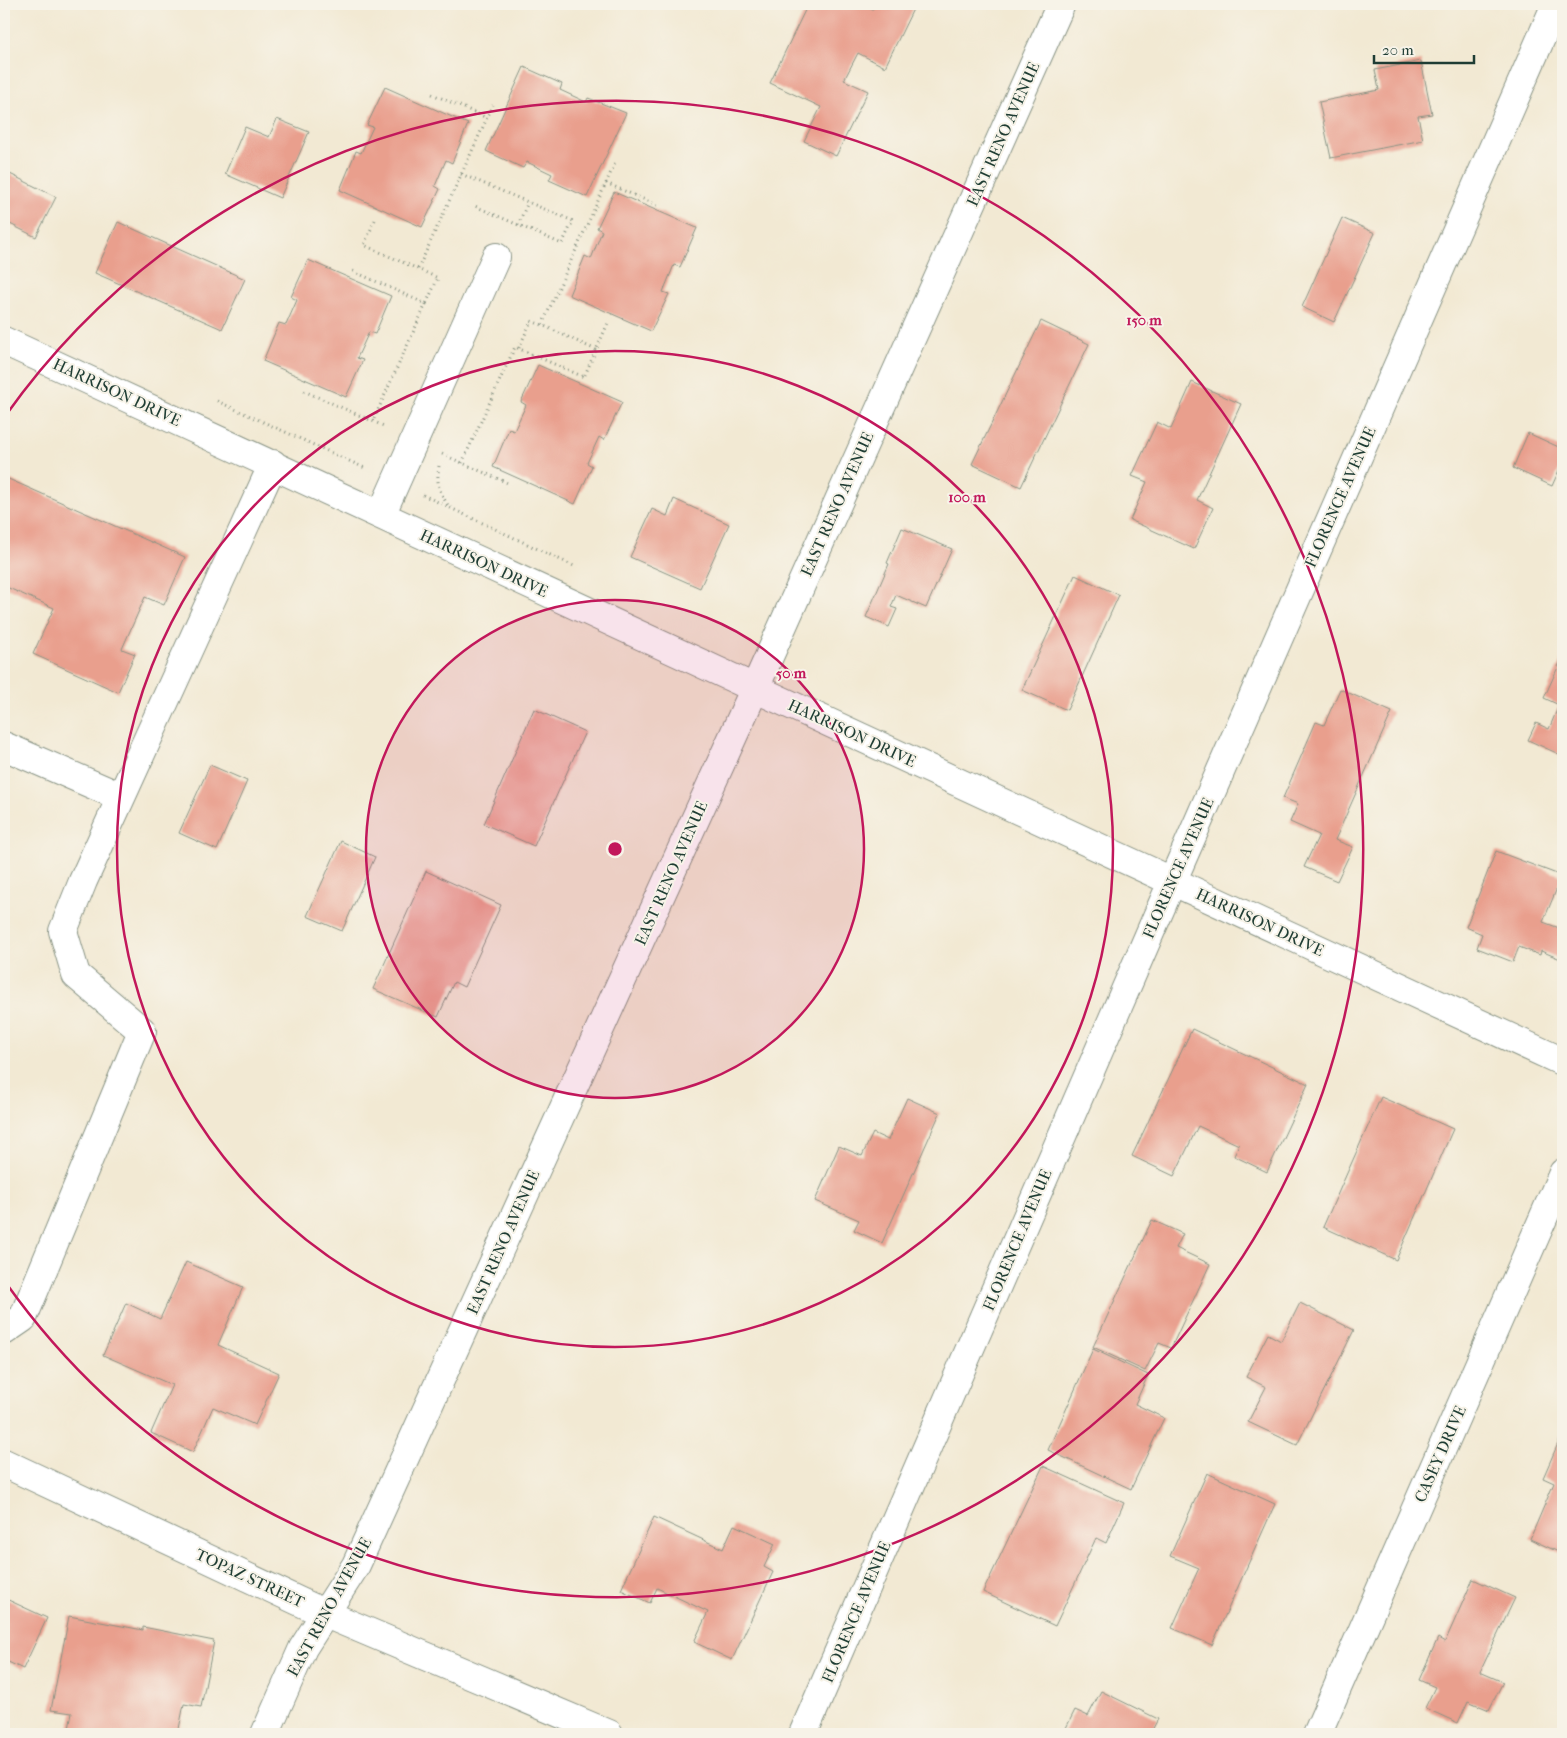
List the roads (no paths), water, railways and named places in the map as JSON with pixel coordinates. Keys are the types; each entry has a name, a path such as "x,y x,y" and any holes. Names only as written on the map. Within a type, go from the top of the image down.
{"street":[{"name":"EAST RENO AVENUE","path":"265,1734 303,1648 356,1565 755,688 1061,4"},
{"name":"FLORENCE AVENUE","path":"804,1734 1172,882 1556,4"},
{"path":"381,515 496,257"},
{"name":"HARRISON DRIVE","path":"4,341 1563,1062"},
{"path":"4,1331 23,1318 142,1031 76,976 63,931 83,881 272,464"},
{"path":"4,746 121,797"},
{"name":"CASEY DRIVE","path":"1317,1734 1563,1173"},
{"name":"TOPAZ STREET","path":"4,1464 326,1614 609,1734"}]}
